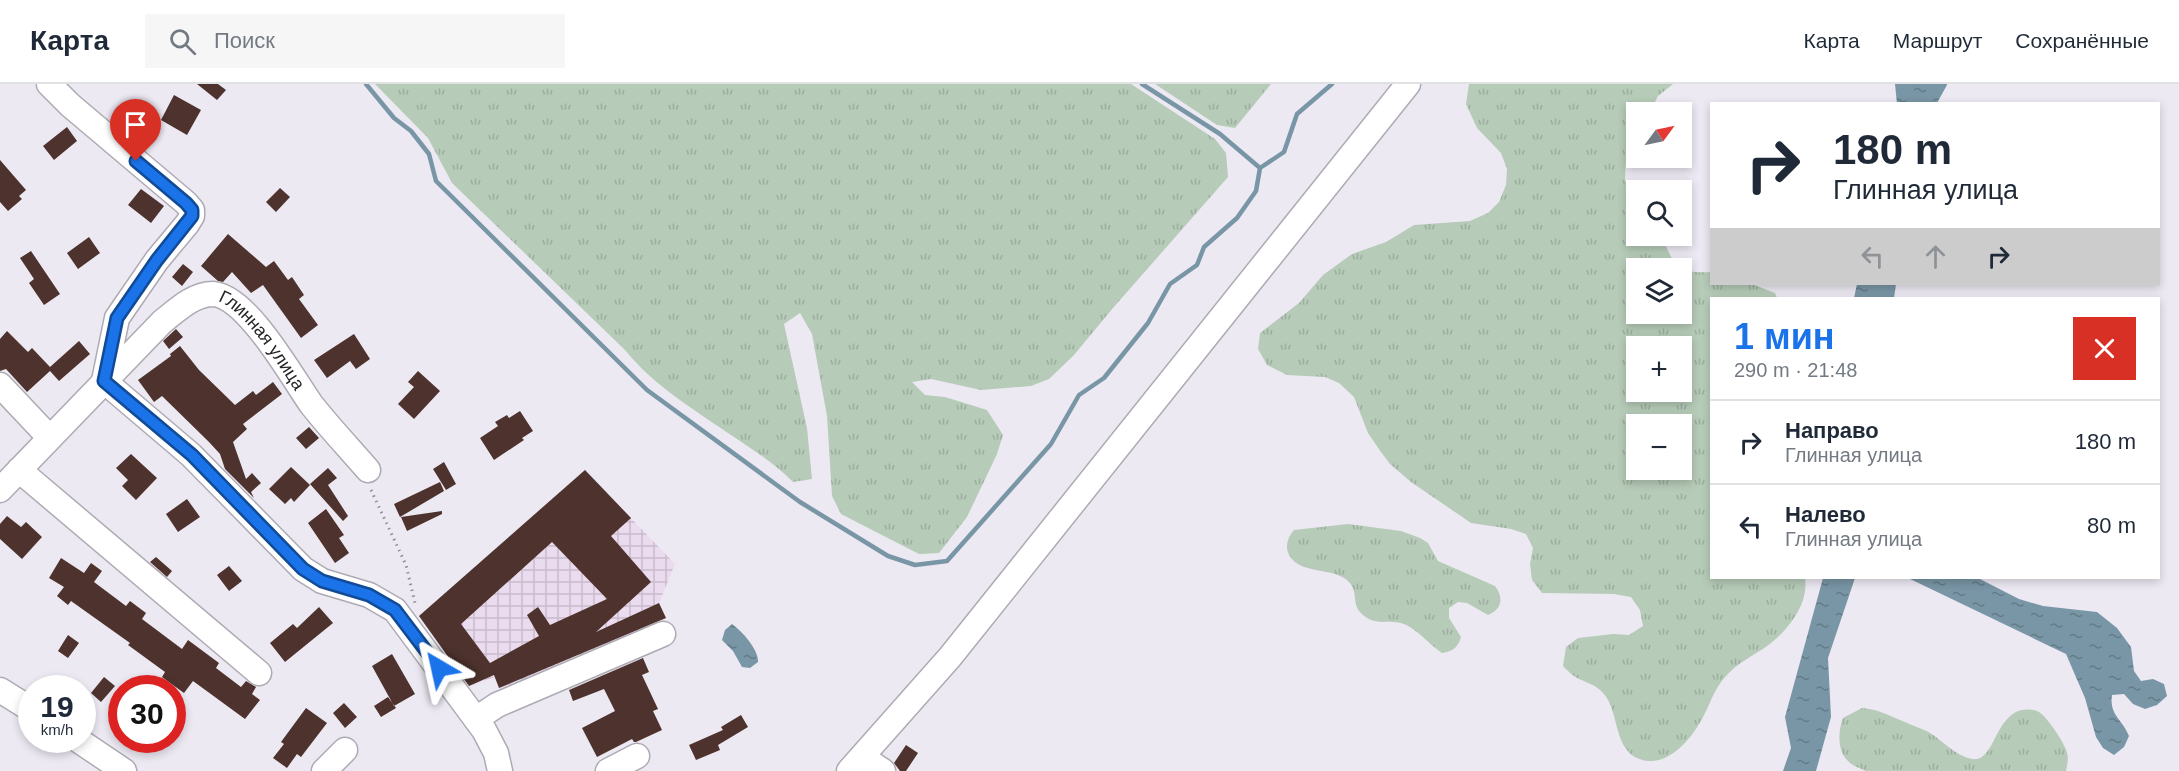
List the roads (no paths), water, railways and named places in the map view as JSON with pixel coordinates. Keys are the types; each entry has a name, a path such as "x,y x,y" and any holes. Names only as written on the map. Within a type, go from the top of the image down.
{"street":[{"path":"49,84 70,105 192,210 192,216 187,224 157,260 117,318 104,381 192,455 303,569 322,581 354,589 395,610 476,719 496,753 500,771"},
{"path":"883,771 856,764 950,657 1408,84"},
{"name":"Глинная улица","path":"0,490 162,322 202,295 214,294 227,298 255,323 313,405 368,470"},
{"path":"0,385 49,437"},
{"path":"19,470 259,673"},
{"path":"476,719 497,705 663,634"},
{"path":"0,690 18,701"},
{"path":"324,771 345,750"},
{"path":"96,752 124,771"},
{"path":"608,771 637,756"}],"water":[{"path":"1895,84 1947,84 1938,102 1897,102"},
{"path":"1857,285 1896,285 1894,297 1854,297"},
{"path":"1823,579 1855,579 1828,658 1831,717 1816,771 1783,771 1791,748 1785,717"},
{"path":"1910,579 1980,579 2019,599 2043,606 2097,612 2117,628 2131,647 2134,671 2141,681 2153,679 2164,684 2167,696 2157,705 2145,709 2133,704 2124,694 2112,695 2114,712 2129,736 2124,747 2114,755 2103,748 2096,737 2085,698 2066,654"},
{"path":"732,624 745,636 756,652 758,662 750,668 742,667 733,651 722,640 725,630"}],"waterway":[{"path":"366,84 394,118 411,131 429,154 436,181 647,390 800,502 888,556 915,565 947,561 1051,444 1079,395 1104,378 1148,323 1170,284 1197,265 1204,247 1237,218 1256,191 1260,168 1284,152 1297,114 1332,84"},
{"path":"1142,84 1220,134 1260,168"}]}
